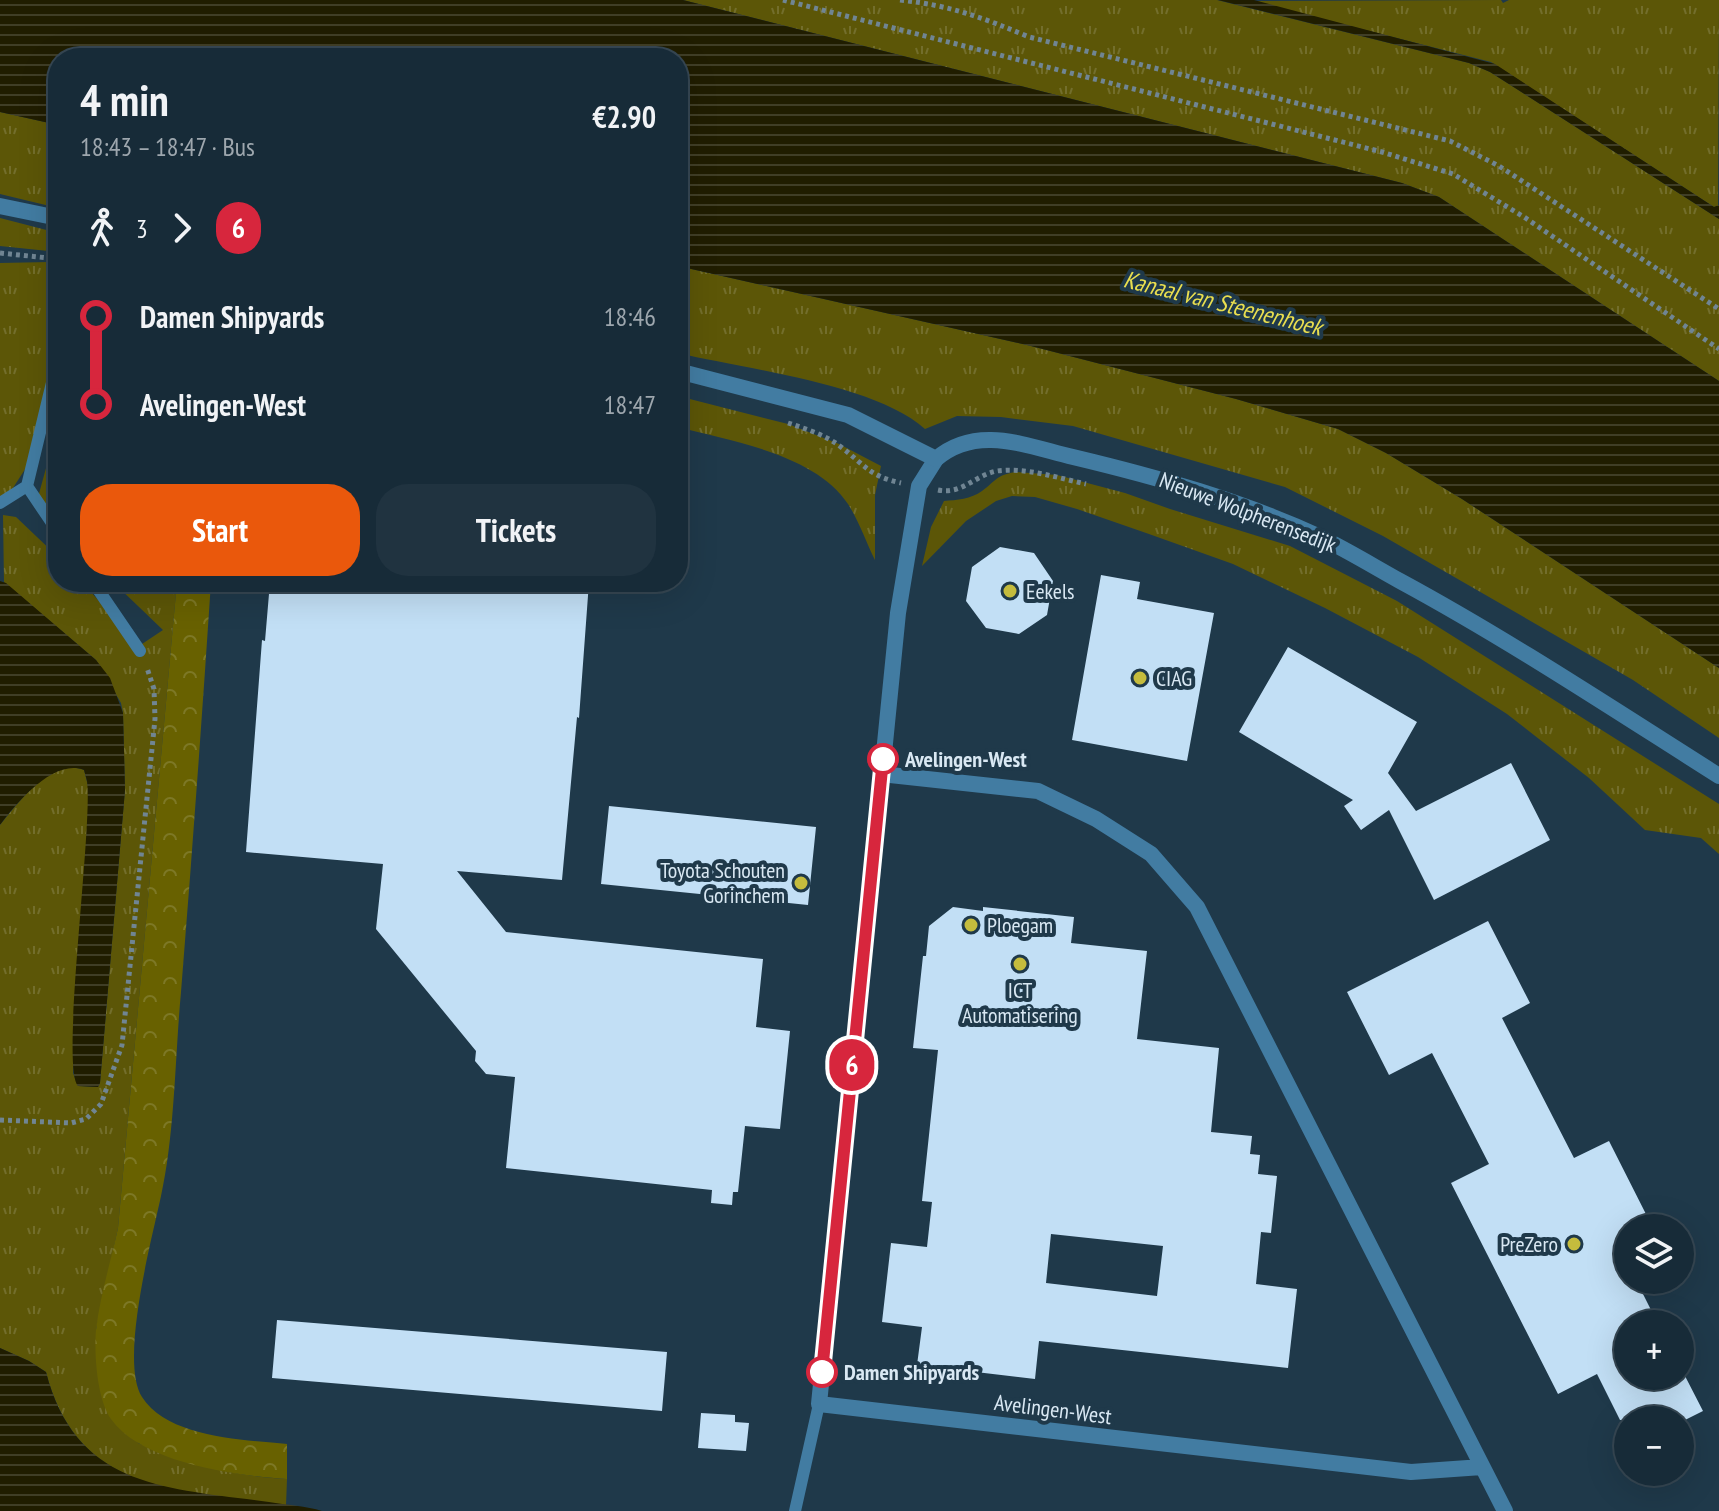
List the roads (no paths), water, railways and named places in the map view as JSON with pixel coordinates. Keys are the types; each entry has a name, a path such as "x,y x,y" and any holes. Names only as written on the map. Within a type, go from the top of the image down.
{"street":[{"path":"0,206 48,216"},
{"path":"688,374 848,415 936,459 919,486 898,613 819,1404"},
{"name":"Nieuwe Wolpherensedijk","path":"936,459 948,449 969,440 1010,442 1143,473 1225,500 1320,537 1472,620 1719,776"},
{"path":"881,774 1038,791 1096,819 1151,854 1197,907 1505,1511"},
{"name":"Avelingen-West","path":"819,1404 1411,1472 1482,1467"}],"lane":[{"path":"0,503 27,486 48,399"},
{"path":"27,486 48,517"},
{"path":"100,592 140,651"},
{"path":"795,1511 819,1404"}],"water":[{"name":"Kanaal van Steenenhoek","path":"0,0 683,0 1402,183 1439,197 1719,381 1719,668 1462,499 1386,453 1338,429 1031,346 688,268 688,48 48,48 48,123 0,112"},
{"path":"1218,0 1254,0 1495,64 1714,207 1719,205 1719,219 1490,72 1469,63"},
{"path":"0,581 96,660 110,678 123,713 125,790 98,1087 78,1086 73,1069 87,781 84,770 72,768 48,776 16,805 0,825"},
{"path":"0,1348 46,1372 60,1411 79,1440 103,1461 131,1476 162,1486 322,1511 0,1511"}],"place":[{"name":"Eekels","path":"1010,591"},
{"name":"CIAG","path":"1140,678"},
{"name":"Avelingen-West","path":"883,759"},
{"name":"Toyota Schouten Gorinchem","path":"801,883"},
{"name":"Ploegam","path":"971,925"},
{"name":"ICT Automatisering","path":"1020,964"},
{"name":"PreZero","path":"1574,1244"},
{"name":"Damen Shipyards","path":"822,1372"}]}
